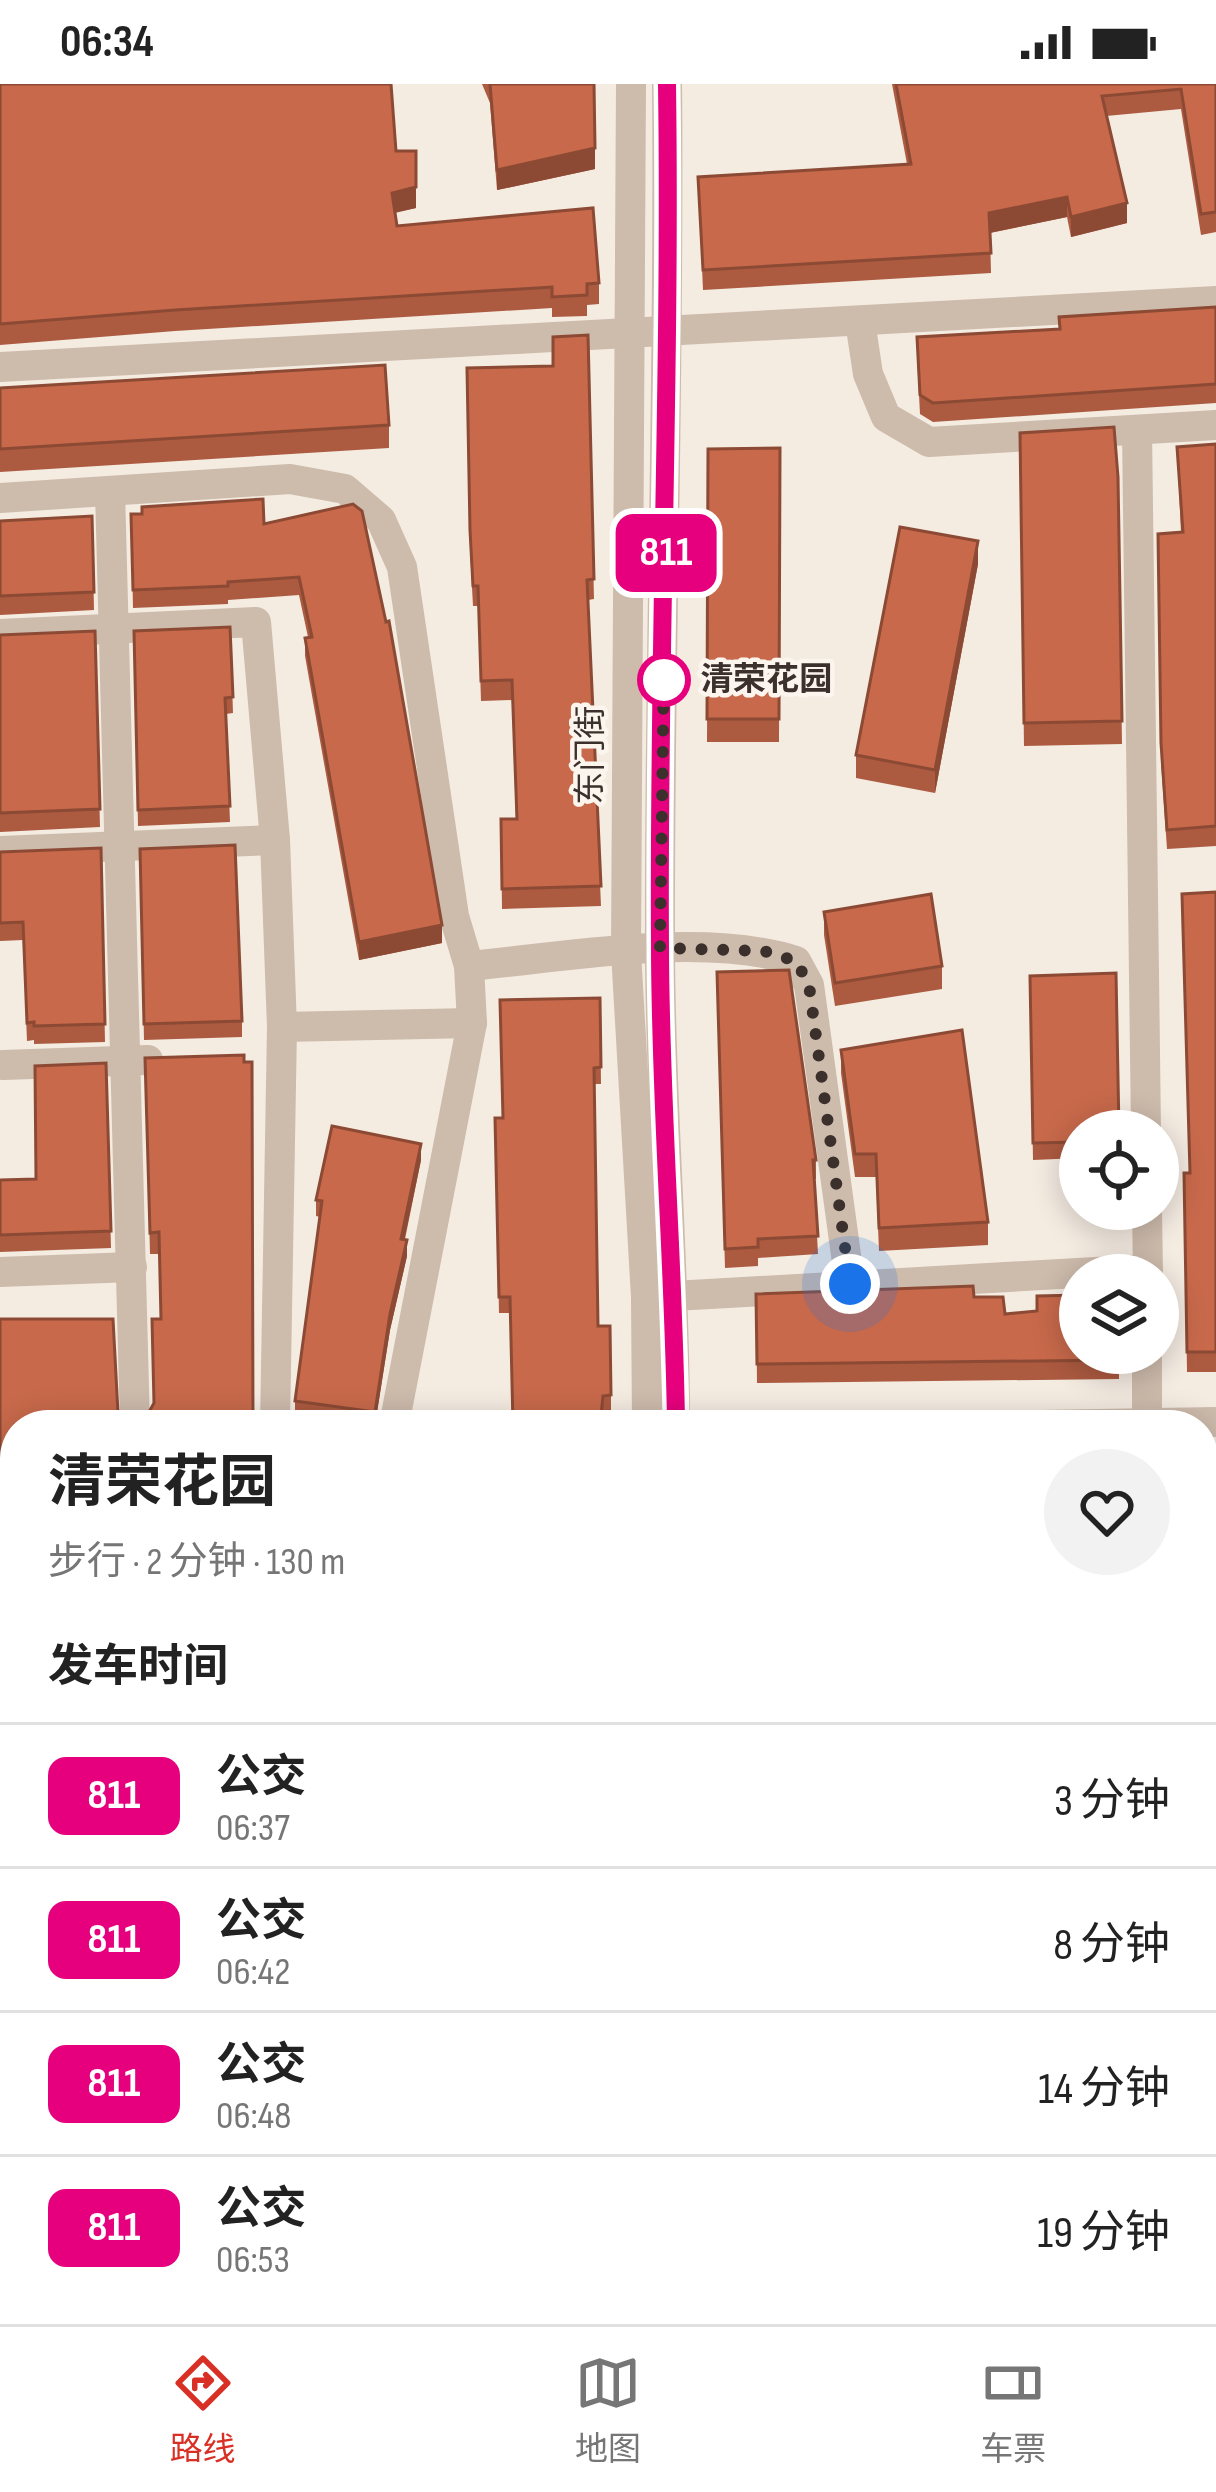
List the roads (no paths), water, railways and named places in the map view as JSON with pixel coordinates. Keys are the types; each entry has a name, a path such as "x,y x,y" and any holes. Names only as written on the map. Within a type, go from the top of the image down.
{"street":[{"name":"东门街","path":"631,84 626,952 673,1410"},
{"name":"东门街","path":"648,1410 660,1297 660,948 670,328 667,84"},
{"path":"0,367 1216,301"},
{"path":"860,321 868,374 886,417 929,442 1216,425"},
{"path":"1137,430 1146,1110"},
{"path":"0,498 290,479 345,489 381,520 402,567 454,916 469,966 472,1023 397,1410"},
{"path":"110,490 135,1410"},
{"path":"0,634 256,622 275,840 275,1410"},
{"path":"0,850 275,840"},
{"path":"469,966 660,948 764,951 796,961 809,985 850,1284"},
{"path":"273,1046 472,1023"},
{"path":"3,1065 171,1059"},
{"path":"0,1272 132,1267"},
{"path":"660,1297 1059,1276"},
{"path":"1147,1374 1147,1410"}],"place":[{"name":"清荣花园","path":"664,680"}]}
